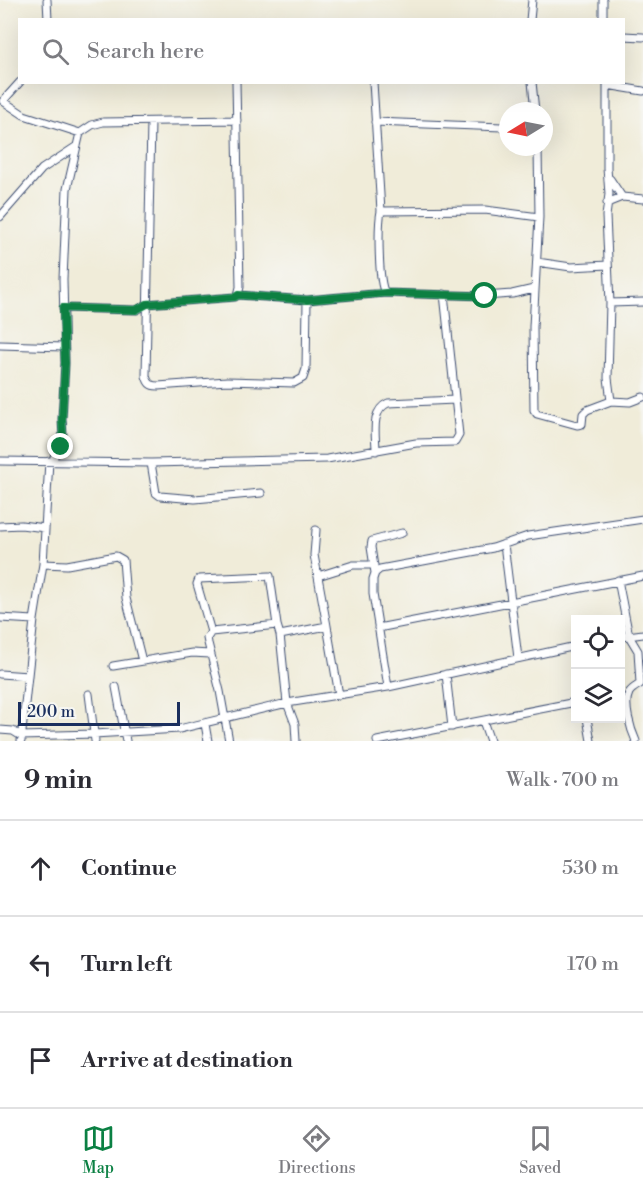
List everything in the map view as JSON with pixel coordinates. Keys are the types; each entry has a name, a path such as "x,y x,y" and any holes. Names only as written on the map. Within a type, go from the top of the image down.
{"street":[{"path":"47,0 48,18"},
{"path":"530,18 532,0"},
{"path":"603,0 603,18"},
{"path":"625,36 643,37"},
{"path":"18,84 1,102 24,114 80,133"},
{"path":"236,84 240,287 238,295"},
{"path":"373,84 381,211 379,221 381,282 386,293"},
{"path":"531,84 534,102"},
{"path":"611,401 608,378 610,303 606,216 609,194 607,84 643,91"},
{"path":"21,738 34,620 43,564 51,461 62,443 63,279 67,189 80,133 92,125 103,122 237,120"},
{"path":"151,122 146,376 148,383 152,386 227,381 294,383 303,378 306,369 307,300"},
{"path":"375,122 499,127"},
{"path":"0,217 42,169 77,146"},
{"path":"538,156 539,217 534,289 534,410 537,414 577,425 582,424 584,412 611,401 630,402 643,397"},
{"path":"609,178 622,197"},
{"path":"607,203 622,197 643,199"},
{"path":"381,211 485,210 539,217"},
{"path":"537,262 571,267 608,266"},
{"path":"63,308 136,310 147,304 238,295 307,300 386,293 485,296 512,294 534,289"},
{"path":"0,461 151,463 327,459 416,443 455,442 459,435 444,294"},
{"path":"610,303 643,302"},
{"path":"0,345 64,347"},
{"path":"376,451 375,423 380,406 388,403 455,400"},
{"path":"151,463 156,493 160,496 195,499 261,493"},
{"path":"318,576 353,565 380,569 447,557 528,536 643,519"},
{"path":"0,526 21,525 45,528"},
{"path":"316,530 314,555 339,695"},
{"path":"388,687 373,594 374,569 371,547 372,541 402,533"},
{"path":"504,544 518,658"},
{"path":"43,564 67,565 116,556 123,560 126,598 142,661"},
{"path":"229,741 207,638 211,632 197,584 199,579 270,576 280,635 287,703 295,724 296,741"},
{"path":"378,628 643,576"},
{"path":"618,580 629,636 638,651 640,684 630,691 628,697 629,721 636,741"},
{"path":"0,618 34,620"},
{"path":"211,632 277,625"},
{"path":"280,635 327,626"},
{"path":"625,636 643,634"},
{"path":"0,730 13,731 21,738 94,738 125,732 179,729 287,703 388,687 571,647"},
{"path":"113,666 192,653 210,654"},
{"path":"0,674 28,676"},
{"path":"446,674 453,727"},
{"path":"116,687 126,741"},
{"path":"89,694 94,738"},
{"path":"377,741 571,703"},
{"path":"483,722 490,741"},
{"path":"588,723 591,741"},
{"path":"206,724 208,741"}],"route":[{"path":"61,447 65,363 63,308 136,310 147,304 238,295 307,300 386,293 485,296"}]}
